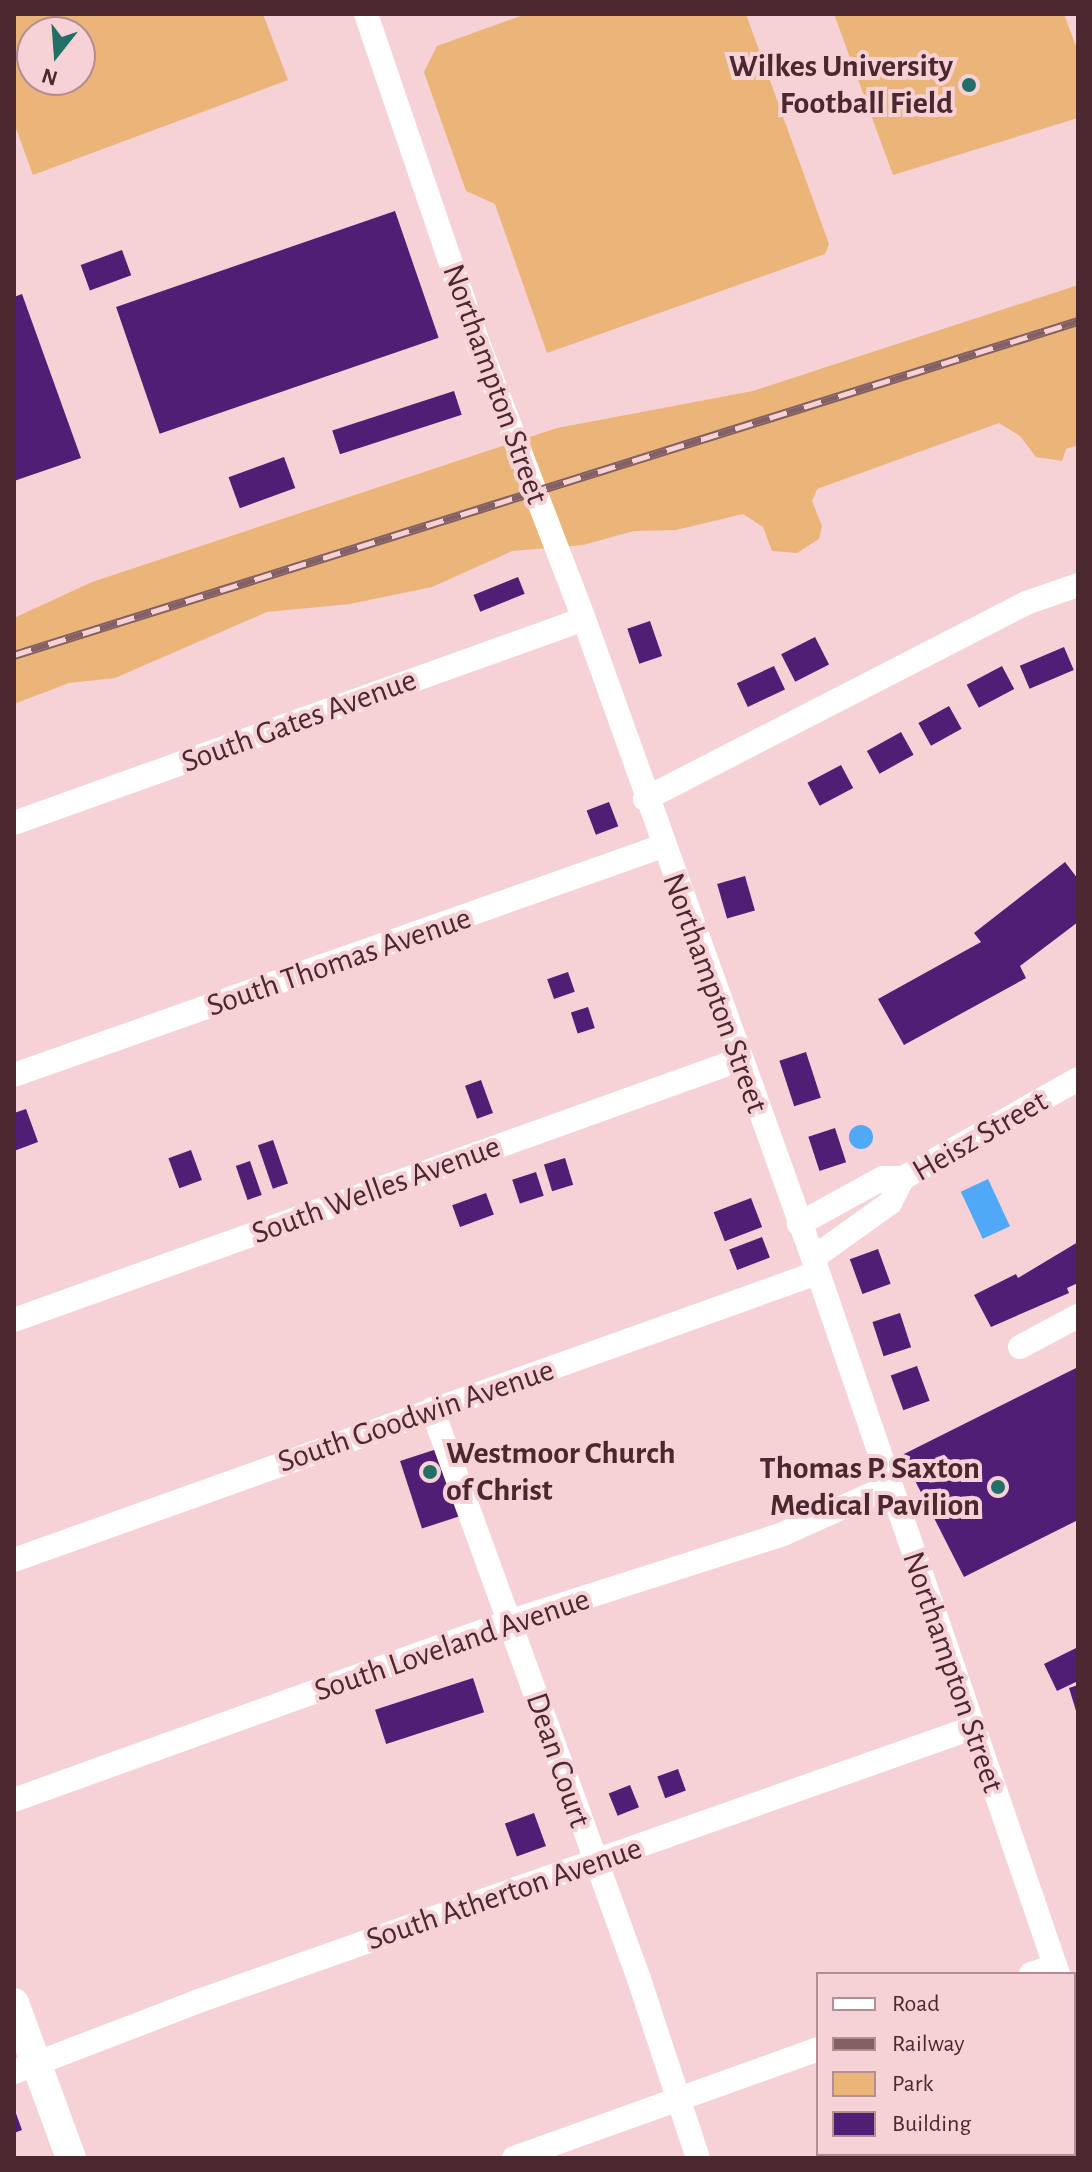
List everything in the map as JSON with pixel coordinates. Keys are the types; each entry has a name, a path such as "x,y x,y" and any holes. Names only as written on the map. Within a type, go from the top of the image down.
{"main road":[{"path":"14,2003 25,2068 71,2158"}],"street":[{"name":"Northampton Street","path":"366,14 480,348 584,619 645,799 815,1265 888,1487 1056,1970"},
{"path":"645,799 1026,603 1078,585"},
{"name":"South Gates Avenue","path":"14,823 584,619"},
{"name":"South Thomas Avenue","path":"14,1075 663,846"},
{"name":"South Welles Avenue","path":"14,1320 739,1060"},
{"name":"Heisz Street","path":"815,1265 890,1203 903,1178 1078,1079"},
{"path":"799,1224 883,1178 903,1178"},
{"name":"South Goodwin Avenue","path":"14,1560 432,1409 705,1316 815,1265"},
{"path":"1020,1347 1078,1316"},
{"name":"Dean Court","path":"432,1409 511,1621 698,2158"},
{"name":"South Loveland Avenue","path":"14,1800 511,1621 783,1534 888,1487"},
{"name":"South Atherton Avenue","path":"25,2068 196,2002 972,1728"},
{"path":"514,2158 816,2050"}],"green space":[{"path":"14,14 263,14 288,80 33,175 14,123"},
{"path":"526,14 746,14 829,244 825,254 547,353 495,204 466,191 424,72 437,46"},
{"name":"Wilkes University Football Field","path":"834,14 1064,14 1078,52 1078,118 893,175"},
{"path":"1078,285 1078,445 1066,449 1062,461 1036,457 1020,436 999,423 817,489 812,501 822,526 819,539 797,553 772,551 763,527 743,514 676,530 634,531 583,545 512,551 432,587 350,604 267,612 115,678 69,683 14,704 14,618 92,582 557,428 753,391"}],"water":[{"path":"861,1125 869,1129 873,1137 869,1145 861,1149 853,1145 849,1137 853,1129"},
{"path":"988,1179 1010,1226 983,1239 961,1192"}],"building":[{"path":"395,211 439,338 160,434 116,307"},
{"path":"122,250 131,275 90,290 81,265"},
{"path":"22,294 81,458 14,481 14,297"},
{"path":"454,391 462,415 340,454 332,431"},
{"path":"284,457 295,488 240,508 229,477"},
{"path":"518,577 525,594 480,612 473,595"},
{"path":"650,621 662,656 639,664 627,629"},
{"path":"815,637 829,665 795,682 781,654"},
{"path":"1064,647 1074,670 1030,689 1020,666"},
{"path":"774,666 785,690 748,707 737,683"},
{"path":"1002,666 1014,689 979,708 967,685"},
{"path":"949,706 962,729 931,746 918,723"},
{"path":"901,732 914,755 879,774 867,751"},
{"path":"841,765 853,788 820,806 807,783"},
{"path":"609,802 618,826 596,835 587,811"},
{"path":"1065,862 1078,879 1078,922 1020,966 1026,978 904,1045 878,999 981,942 974,933"},
{"path":"745,876 755,911 727,919 717,884"},
{"path":"568,972 575,992 554,999 547,979"},
{"path":"588,1007 595,1028 578,1033 571,1013"},
{"path":"806,1052 821,1098 794,1106 779,1061"},
{"path":"481,1080 493,1113 477,1119 465,1086"},
{"path":"26,1109 38,1142 14,1151 14,1113"},
{"path":"835,1128 846,1162 819,1171 808,1137"},
{"path":"273,1140 288,1183 273,1189 258,1145"},
{"path":"191,1150 202,1180 179,1188 168,1158"},
{"path":"565,1158 573,1185 552,1191 544,1164"},
{"path":"250,1161 262,1195 248,1200 236,1166"},
{"path":"536,1172 544,1196 520,1204 512,1180"},
{"path":"486,1193 494,1215 460,1227 452,1205"},
{"path":"751,1198 762,1227 725,1241 714,1212"},
{"path":"762,1237 770,1258 737,1270 729,1250"},
{"path":"1078,1242 1078,1283 1067,1288 1069,1293 991,1327 974,1295 1016,1274 1018,1278"},
{"path":"878,1249 891,1284 862,1294 850,1259"},
{"path":"900,1313 911,1347 884,1356 872,1322"},
{"path":"917,1366 930,1401 903,1410 891,1376"},
{"name":"Thomas P. Saxton Medical Pavilion","path":"1078,1367 1078,1520 964,1577 902,1455"},
{"path":"440,1448 462,1516 422,1529 400,1461"},
{"path":"1078,1647 1078,1681 1057,1691 1044,1664"},
{"path":"473,1678 484,1712 386,1744 375,1710"},
{"path":"1078,1685 1078,1714 1077,1714 1069,1688"},
{"path":"678,1769 686,1791 665,1798 657,1777"},
{"path":"630,1785 639,1807 618,1816 609,1794"},
{"path":"534,1813 546,1846 517,1856 505,1824"},
{"path":"14,2108 22,2130 14,2133"}],"railway":[{"path":"14,655 1078,321"}],"place":[{"name":"Wilkes University Football Field","path":"969,85"},
{"name":"Westmoor Church of Christ","path":"430,1472"},
{"name":"Thomas P. Saxton Medical Pavilion","path":"998,1487"}]}
